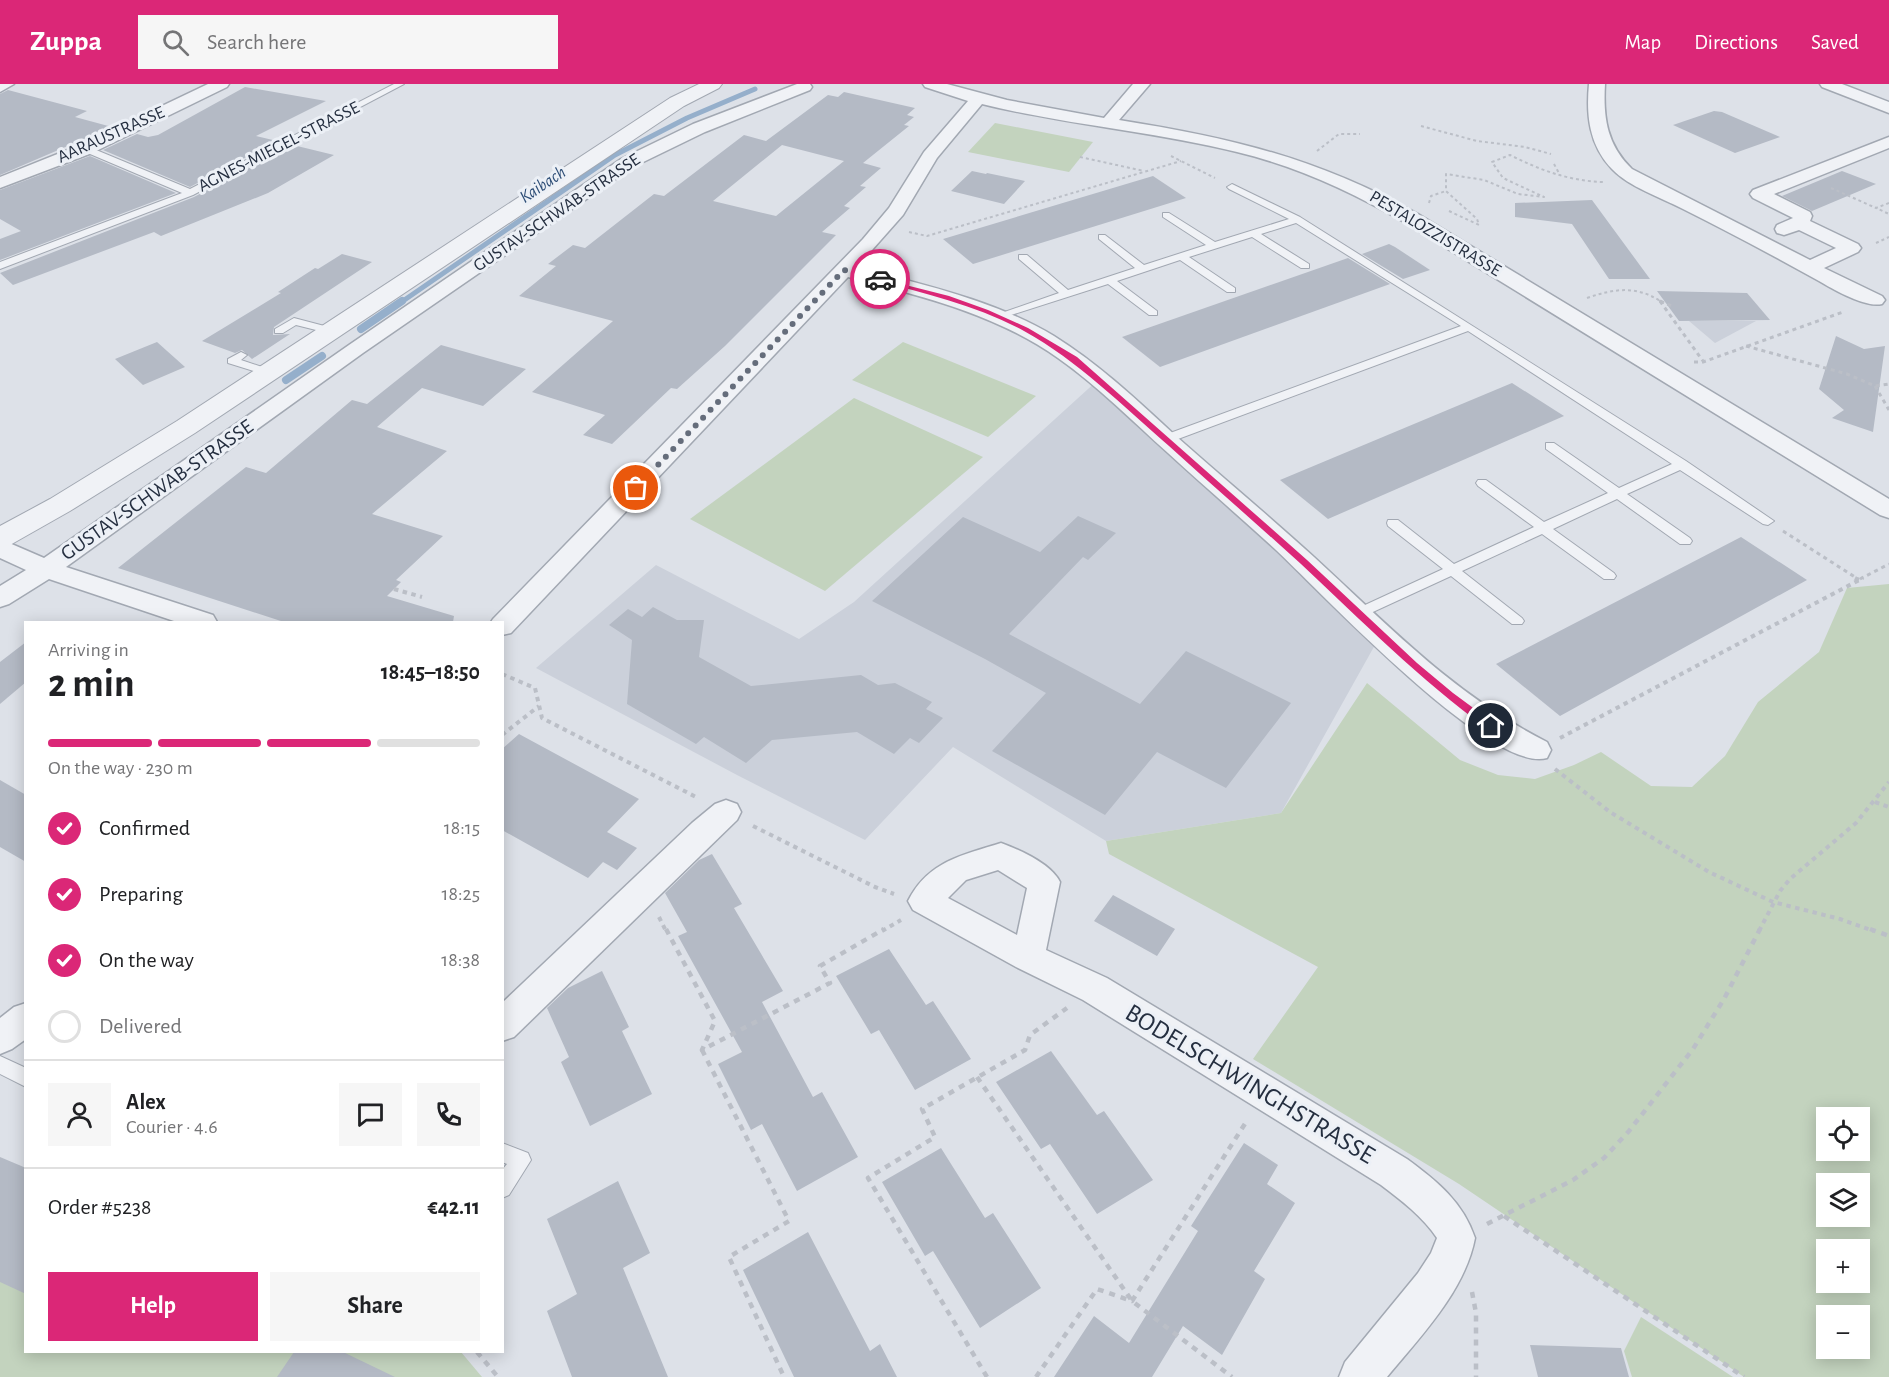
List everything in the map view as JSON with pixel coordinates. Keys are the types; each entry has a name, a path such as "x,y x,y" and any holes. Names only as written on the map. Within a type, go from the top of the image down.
{"street":[{"path":"0,87 6,84"},
{"name":"AARAUSTRASSE","path":"0,183 86,149 221,84"},
{"name":"GUSTAV-SCHWAB-STRASSE","path":"0,538 60,505 176,433 676,102 713,84"},
{"name":"PESTALOZZISTRASSE","path":"931,84 978,99 1237,147 1300,165 1342,181 1390,206 1889,510"},
{"path":"1108,123 1142,84"},
{"path":"1597,84 1596,98 1600,136 1604,148 1617,165 1633,177 1756,238 1833,281 1875,300"},
{"path":"1828,84 1889,108"},
{"name":"GUSTAV-SCHWAB-STRASSE","path":"0,598 46,569 356,349 627,163 699,128 804,87"},
{"path":"504,624 885,226 905,199 930,156 978,99"},
{"path":"1800,223 1803,216 1759,194 1889,142"},
{"path":"1756,238 1800,223 1851,248 1810,267"},
{"path":"844,270 937,294 998,316 1045,340 1074,359 1304,562 1414,666 1476,717 1506,736 1537,750"},
{"path":"323,334 356,349"},
{"path":"0,547 46,569 201,621"},
{"path":"504,1024 726,812"},
{"path":"924,901 955,870 1001,856 1044,882 1028,957"},
{"name":"BODELSCHWINGHSTRASSE","path":"924,901 1028,957 1095,989 1417,1188 1432,1203 1453,1246"},
{"path":"0,1038 24,1020"},
{"path":"1360,1377 1436,1281 1453,1246"}],"lane":[{"name":"AGNES-MIEGEL-STRASSE","path":"0,266 190,193 400,84"},
{"name":"AGNES-MIEGEL-STRASSE","path":"86,149 190,193"},
{"path":"1232,187 1297,219 1469,327 1768,521"},
{"path":"1166,215 1214,246"},
{"path":"998,316 1297,219"},
{"path":"1254,233 1305,266"},
{"path":"1102,237 1143,269"},
{"path":"1023,257 1067,294"},
{"path":"1182,257 1231,290"},
{"path":"1110,280 1154,313"},
{"path":"279,331 294,321 323,334"},
{"path":"1166,439 1469,327"},
{"path":"241,355 232,361 267,372"},
{"path":"1550,446 1684,541"},
{"path":"1358,614 1682,464"},
{"path":"1482,483 1609,576"},
{"path":"1393,523 1517,621"},
{"path":"0,1065 24,1077"},
{"path":"504,1153 520,1160 504,1185"}],"path":[{"path":"1420,126 1477,141 1525,147 1551,154"},
{"path":"1164,132 1154,148 1232,187"},
{"path":"1300,165 1339,134 1360,134"},
{"path":"1390,206 1428,204 1460,215 1479,225 1477,219 1446,190 1446,174 1484,180 1518,194 1544,197 1503,178 1492,162 1510,155 1534,168 1560,176 1601,183 1633,177"},
{"path":"1080,158 1144,171"},
{"path":"885,226 927,236 1180,161"},
{"path":"1554,164 1560,176"},
{"path":"1804,176 1889,214"},
{"path":"1428,204 1431,196 1446,190"},
{"path":"1876,208 1889,203"},
{"path":"1558,308 1613,288 1650,293 1660,302 1703,362"},
{"path":"1658,369 1681,362 1703,362 1875,300"},
{"path":"1660,302 1674,307"},
{"path":"1746,346 1847,374 1875,386 1889,384"},
{"path":"1875,386 1889,410"},
{"path":"1768,521 1859,580"},
{"path":"1889,564 1537,750 1561,775 1641,832 1709,872 1773,902 1840,919 1889,936"},
{"path":"394,589 422,597"},
{"path":"504,733 539,706"},
{"path":"1476,1377 1473,1365 1477,1320 1476,1302 1461,1271 1453,1246 1484,1226 1573,1180 1604,1158 1629,1131 1693,1049 1729,990 1773,902 1790,879 1863,817 1889,783"},
{"path":"1875,802 1889,807"},
{"path":"635,898 714,1021 702,1050 789,1221 729,1257 784,1377"},
{"path":"702,1050 830,983 820,966 911,914 924,901"},
{"path":"987,1377 868,1178 935,1137 922,1109 1025,1050 1030,1035 1095,989"},
{"path":"977,1077 1132,1301 1232,1377"},
{"path":"1132,1301 1265,1093"},
{"path":"1504,1216 1744,1377"},
{"path":"1036,1377 1097,1289 1132,1301"},
{"path":"478,1353 498,1377"}],"shaded area":[{"path":"1689,321 1756,321 1715,343"},
{"path":"1099,379 1380,636 1281,813 1106,841 953,747 865,840 536,668 656,565 799,639 854,602"}],"green space":[{"path":"995,123 1093,142 1069,172 968,152"},
{"path":"903,342 1036,396 988,437 852,380"},
{"path":"854,398 983,457 825,591 690,519"},
{"path":"1889,584 1889,1377 1744,1377 1459,1184 1253,1059 1318,967 1109,854 1106,841 1281,813 1367,683 1460,760 1498,775 1535,779 1574,765 1601,752 1651,786 1692,787 1725,756 1758,702 1819,652 1847,588"},
{"path":"0,1170 24,1175 24,1353 462,1353 482,1377 0,1377"},
{"path":"1641,1317 1733,1377 1632,1377 1624,1351"}],"building":[{"path":"245,87 326,101 256,136 277,141 190,187 103,150 137,134 148,137 158,135"},
{"path":"8,90 87,111 75,117 112,127 0,175 0,94"},
{"path":"844,92 915,108 907,115 914,117 904,125 909,126 863,163 881,168 860,186 866,187 844,206 850,208 822,232 836,235 725,346 677,389 671,388 612,444 583,435 605,415 532,392 613,321 519,296 556,266 548,264 573,245 585,248 654,194 664,196 744,135 766,141 828,95 838,97","holes":["782,145 844,161 776,216 713,201"]},
{"path":"1714,111 1722,112 1780,137 1735,153 1673,125"},
{"path":"293,145 334,155 268,193 161,236 154,232 13,285 0,273 194,197"},
{"path":"90,156 176,193 0,260 0,239 21,231 0,219 0,190"},
{"path":"972,171 1025,181 1004,204 951,191"},
{"path":"1842,171 1876,184 1812,211 1782,196"},
{"path":"1153,176 1186,198 973,264 943,239"},
{"path":"1592,200 1650,279 1609,279 1572,224 1515,217 1515,203"},
{"path":"1389,244 1430,270 1403,279 1362,254"},
{"path":"342,254 372,262 274,327 273,335 290,334 252,359 242,350 235,353 202,341 281,293 278,292 315,268 318,269"},
{"path":"1348,258 1390,284 1160,367 1122,337"},
{"path":"1657,291 1747,293 1770,320 1679,321"},
{"path":"1836,336 1864,349 1885,346 1873,432 1832,418 1844,410 1819,389"},
{"path":"157,342 185,367 143,385 115,359"},
{"path":"441,345 526,369 483,406 422,388 377,427 447,451 372,514 443,536 396,580 401,582 387,596 454,616 453,621 281,621 118,568 246,467 266,473 352,400 367,404"},
{"path":"1512,383 1564,416 1328,519 1280,480"},
{"path":"1078,516 1116,533 1088,560 1083,557 1009,634 1140,704 1186,651 1291,703 1226,788 1157,752 1105,815 992,751 1046,693 872,601 963,517 1040,552"},
{"path":"1741,537 1807,580 1560,716 1496,664"},
{"path":"653,607 677,620 704,620 699,657 751,686 861,675 878,685 895,683 932,702 926,709 943,718 919,743 910,738 894,754 857,732 772,740 746,763 704,737 696,744 627,704 632,640 609,625 628,609 642,617"},
{"path":"24,644 24,684 0,704 0,662"},
{"path":"519,734 639,799 607,832 637,848 617,870 603,862 588,878 504,831 504,747"},
{"path":"0,780 24,794 24,861 0,847"},
{"path":"712,854 742,904 734,908 783,991 762,1002 813,1097 822,1092 858,1157 797,1191 762,1124 751,1130 718,1064 742,1052 678,936 687,932 665,893 699,860"},
{"path":"1113,895 1175,929 1157,956 1094,921"},
{"path":"889,949 926,1005 933,1001 971,1059 915,1090 879,1030 871,1034 836,976"},
{"path":"602,971 629,1027 622,1031 652,1094 590,1126 561,1062 569,1057 547,1008 568,988"},
{"path":"1051,1051 1097,1115 1104,1111 1153,1180 1097,1214 1050,1144 1041,1149 996,1082"},
{"path":"1244,1143 1278,1165 1267,1184 1295,1203 1254,1271 1265,1279 1222,1355 1183,1326 1152,1377 1054,1377 1094,1316 1129,1343 1198,1231 1191,1226"},
{"path":"941,1148 985,1218 993,1213 1041,1288 980,1328 933,1251 925,1256 882,1182"},
{"path":"0,1157 24,1167 24,1293 0,1282"},
{"path":"618,1181 650,1253 623,1268 668,1377 572,1377 547,1311 577,1294 547,1219"},
{"path":"808,1232 870,1351 880,1344 897,1377 794,1377 743,1270"},
{"path":"1530,1345 1621,1348 1629,1377 1538,1377"},
{"path":"293,1353 345,1353 395,1377 277,1377"}],"waterway":[{"name":"Kaibach","path":"400,303 615,155 687,118 755,89"},
{"name":"Kaibach","path":"361,329 402,301"},
{"name":"Kaibach","path":"286,380 322,356"}],"way so far":[{"path":"636,488 844,270 880,279"}],"route":[{"path":"880,279 946,297 986,311 1026,329 1074,359 1304,562 1414,666 1449,696 1491,726"}]}
